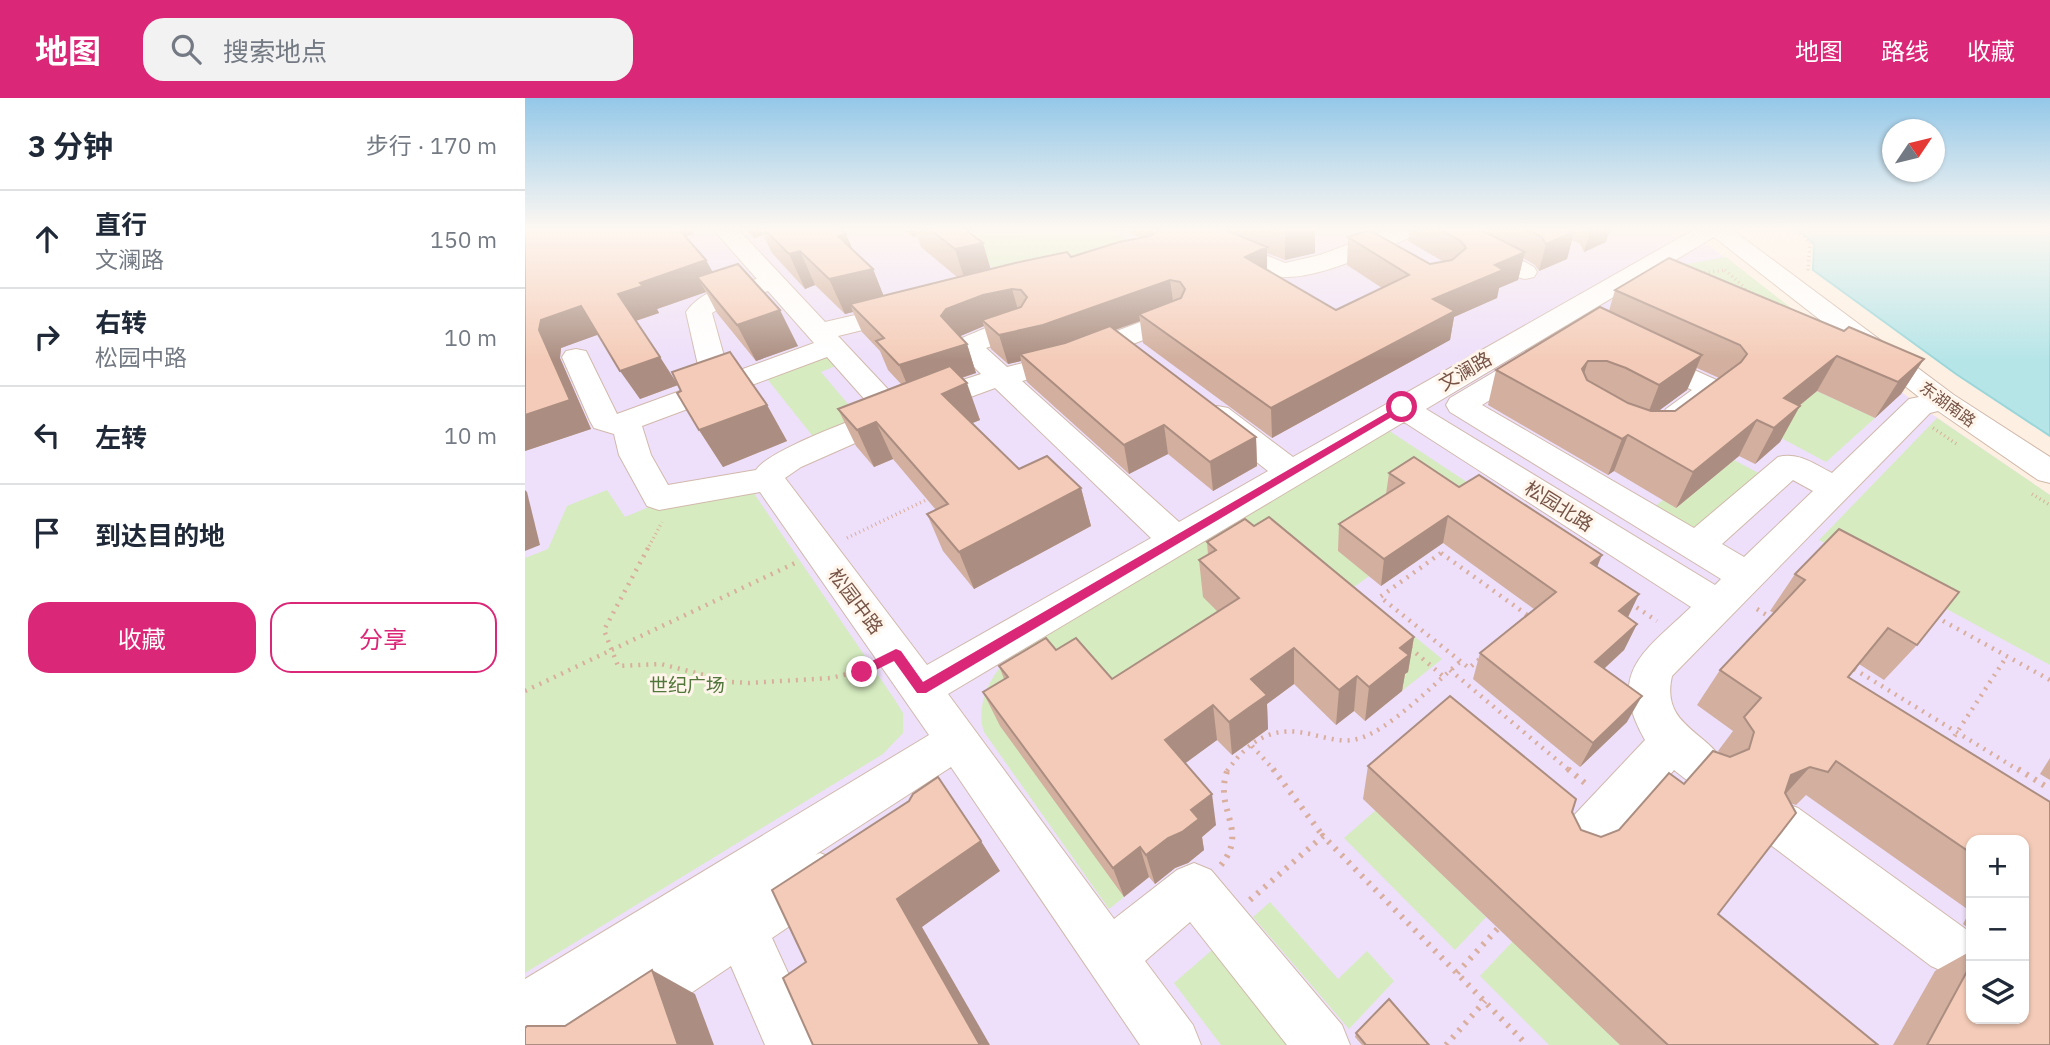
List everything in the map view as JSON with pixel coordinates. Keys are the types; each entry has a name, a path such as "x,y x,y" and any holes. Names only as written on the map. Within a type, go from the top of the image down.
{"street":[{"path":"769,272 773,282 894,414"},
{"name":"文澜路","path":"921,689 1638,272"},
{"name":"东湖南路","path":"1773,272 1943,401 2050,472"},
{"path":"717,389 700,318 701,308 713,301 773,282"},
{"path":"1606,290 1630,301 1461,405 1685,539 1731,591"},
{"path":"576,357 605,421 615,425 717,389 826,339 926,306"},
{"path":"626,423 642,472 659,498 768,479 772,471 790,460 894,414 999,378 1128,347 1173,319"},
{"path":"1018,327 967,346 1176,540"},
{"path":"1622,344 1713,389 1658,430"},
{"path":"1194,398 1291,472"},
{"path":"1581,842 1613,806 1688,755 1651,709 1649,680 1660,660 1920,406 1943,401"},
{"name":"松园北路","path":"1402,407 1642,558 1731,591"},
{"path":"1642,558 1685,539 1790,465 1835,488"},
{"name":"松园中路","path":"768,479 896,654 1173,1045"},
{"path":"525,1010 956,741"},
{"path":"566,1045 914,815"},
{"path":"1781,824 1948,948"},
{"path":"1110,956 1209,905 1322,1045"},
{"path":"741,929 793,1045"}],"path":[{"path":"1709,272 1676,280 1673,284 1719,298 1742,314 1753,313 1755,308 1752,300 1729,272"},
{"path":"1800,274 1808,272"},
{"path":"680,494 651,538 604,630 618,666 660,664 731,682 790,681 856,674 896,654"},
{"path":"837,542 928,499"},
{"path":"1441,553 1530,617 1469,668 1461,662 1380,597 1441,553"},
{"path":"525,691 799,561"},
{"path":"1731,591 1776,621"},
{"path":"1628,602 1682,638"},
{"path":"1926,611 2050,680"},
{"path":"1402,642 1443,676"},
{"path":"1944,752 2007,656"},
{"path":"1209,905 1230,856 1234,839 1221,782 1233,762 1251,744 1278,731 1298,732 1340,741 1365,737 1461,662"},
{"path":"1854,669 2050,789"},
{"path":"1450,670 1613,806"},
{"path":"1251,744 1286,783 1323,836 1527,1045"},
{"path":"1209,905 1323,836"},
{"path":"1457,973 1512,915"},
{"path":"1446,1045 1485,1001"}],"shaded area":[{"path":"525,272 1744,272 1920,406 2050,495 2050,1045 525,1045"}],"green space":[{"path":"1675,272 1745,272 1833,341"},
{"path":"826,352 838,365 821,372 853,410 880,412 815,439 764,375"},
{"path":"1817,391 1875,418 1826,462 1768,431"},
{"path":"1937,418 2050,495 2050,665 1819,540"},
{"path":"1388,430 1603,572 1473,502 1354,587 1442,659 1402,691 1394,683 1407,672 1242,634 1124,897 1109,909 984,732 981,712 991,681 1011,657"},
{"path":"1734,460 1764,476 1698,535 1653,508 1663,500 1676,508"},
{"name":"世纪广场","path":"607,490 625,517 649,507 748,490 753,492 903,713 903,733 883,754 525,973 525,558 548,549 567,506"},
{"path":"1376,810 1486,917 1455,950 1344,838"},
{"path":"1270,902 1338,979 1367,951 1394,981 1349,1029 1253,917"},
{"path":"1513,941 1620,1045 1549,1045 1480,976"},
{"path":"1212,950 1287,1045 1221,1045 1174,983"}],"water":[{"path":"1816,272 2050,272 2050,436 1956,374"}],"building":[{"path":"525,272 671,272 640,283 643,286 618,294 660,357 620,371 581,306 541,320 539,330 570,400 525,415"},
{"path":"712,272 745,272 780,310 737,325 697,277"},
{"path":"822,272 859,272 829,279"},
{"path":"978,272 1271,272 1336,310 1409,275 1404,272 1498,272 1433,299 1455,311 1271,408 1139,314 1181,298 1185,289 1180,282 1170,280 1043,325 999,335 982,320 1021,307 1027,297 1021,290 1012,289 983,295 946,309 941,316 967,344 899,365 876,341 884,338 850,304"},
{"path":"1645,272 1703,272 1844,331 1849,327 1924,359 1898,382 1837,356 1784,398 1800,406 1774,428 1757,420 1693,472 1628,435 1622,439 1496,370 1600,307 1702,355 1659,385 1607,361 1588,361 1582,369 1587,380 1628,403 1651,411 1675,411 1741,362 1747,354 1740,345 1615,290"},
{"path":"1110,326 1256,437 1210,462 1164,425 1124,445 1020,354 1065,343"},
{"path":"730,352 767,405 699,430 677,393 681,391 672,372"},
{"path":"950,366 967,383 942,394 1019,469 1047,456 1081,488 959,552 927,514 948,504 876,422 857,430 838,409"},
{"path":"1414,457 1459,487 1479,475 1602,555 1591,563 1639,594 1619,611 1637,624 1595,662 1642,696 1593,743 1480,653 1556,592 1448,516 1384,559 1339,524 1404,483 1389,473"},
{"path":"1269,517 1414,637 1400,648 1409,655 1369,687 1357,676 1339,690 1294,648 1251,679 1267,695 1229,722 1213,705 1165,740 1212,794 1191,810 1199,819 1146,855 1140,847 1113,868 983,692 1008,677 999,666 1046,638 1056,650 1076,638 1112,679 1239,598 1199,560 1216,550 1207,542 1245,519 1254,526"},
{"path":"1839,529 1959,592 1917,645 1888,628 1848,677 2050,802 2050,1045 1927,1045 1966,973 1966,1024 2029,1024 2029,835 1966,835 1966,850 1836,761 1828,772 1810,767 1791,775 1785,793 1796,813 1718,914 1878,1045 1668,1045 1368,766 1450,696 1576,799 1572,812 1581,830 1601,837 1619,830 1669,773 1684,784 1713,751 1730,757 1749,749 1754,732 1744,717 1761,698 1720,670 1805,580 1795,574"},
{"path":"938,777 981,841 897,899 980,1045 813,1045 783,978 806,962 772,890 909,801 913,794"},
{"path":"652,970 678,1045 525,1045 527,1026 565,1026"},
{"path":"1389,999 1429,1045 1366,1045 1356,1033"}],"route":[{"path":"862,672 896,654 921,689 1402,407"}]}
